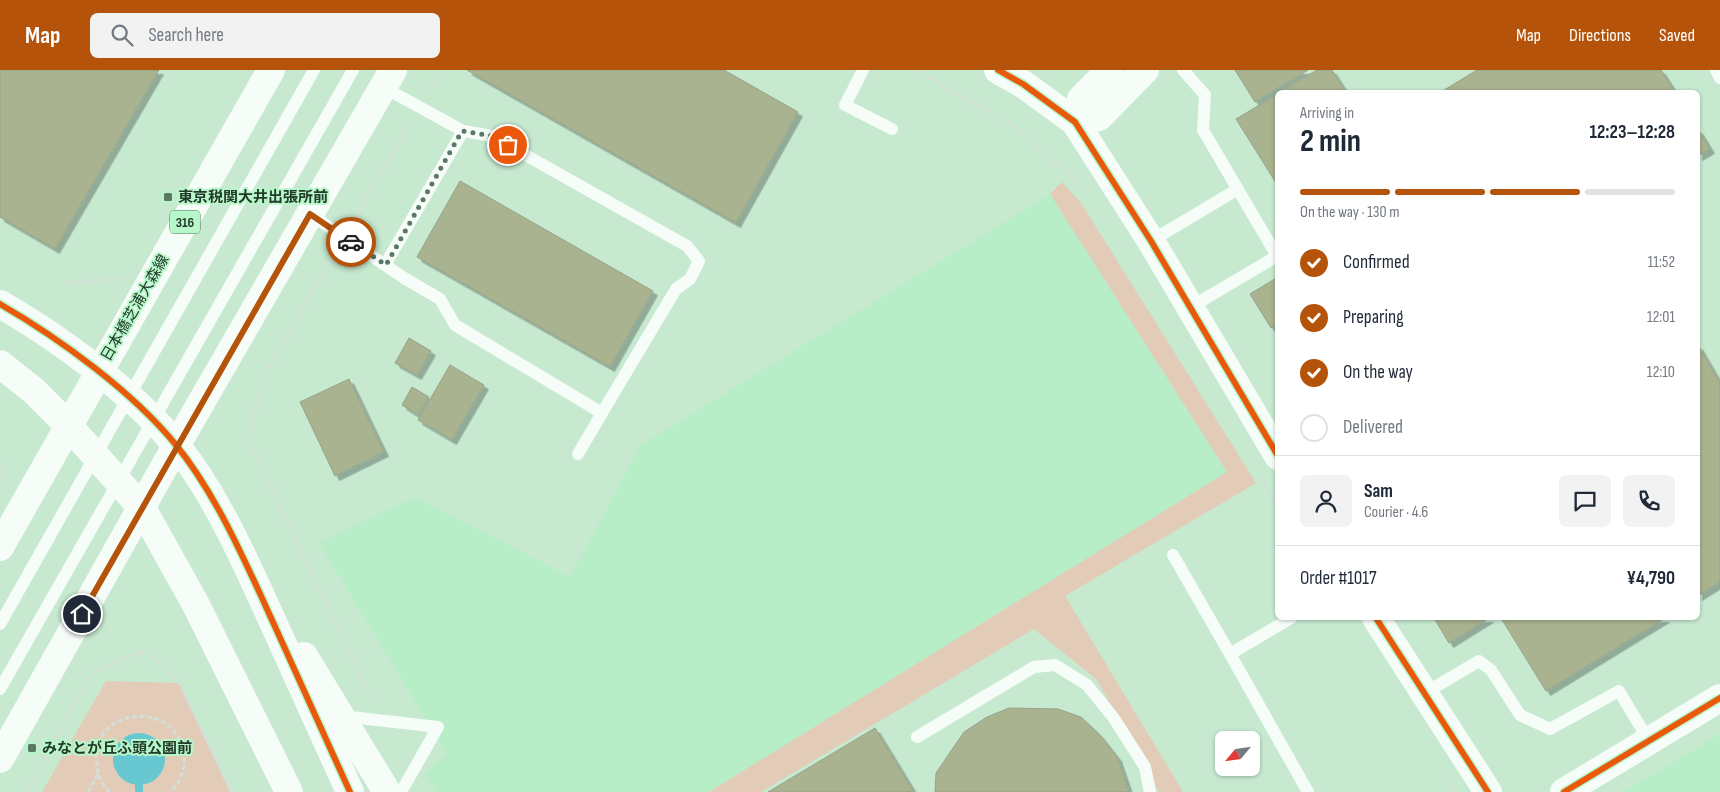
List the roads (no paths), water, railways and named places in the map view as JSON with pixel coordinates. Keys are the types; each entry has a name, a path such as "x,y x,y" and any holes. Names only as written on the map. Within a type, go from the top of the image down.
{"street":[{"name":"日本橋芝浦大森線","path":"0,547 271,70"},
{"path":"998,70 1023,84 1075,122 1191,307 1267,464"},
{"path":"1075,122 1081,99 1110,70"},
{"path":"1075,122 1099,117 1145,70"},
{"path":"0,759 176,446 388,78"},
{"path":"0,304 30,321 98,373 153,420 176,446 212,500 252,575 350,792"},
{"path":"0,364 34,391 68,425 142,508 196,603 289,792"},
{"path":"252,575 342,716 386,792"},
{"path":"1377,620 1488,792"},
{"path":"222,658 269,792"},
{"path":"1564,792 1720,698"}],"lane":[{"path":"0,624 314,70"},
{"path":"0,689 353,70"},
{"path":"863,70 845,105 892,129"},
{"path":"1183,70 1205,95 1203,130 1275,253"},
{"path":"1716,70 1720,78"},
{"path":"388,78 419,107 462,131 492,136 686,246 699,261 690,279 676,289 578,454"},
{"path":"386,265 462,131"},
{"path":"1151,241 1238,189"},
{"path":"310,214 440,299 455,325 602,413"},
{"path":"1191,307 1275,257"},
{"path":"1173,555 1308,792"},
{"path":"1230,654 1288,620"},
{"path":"1424,694 1479,661 1491,670 1520,715 1550,729 1618,691 1649,741"},
{"path":"917,737 1034,667 1055,665 1087,685 1113,717 1145,767 1150,792"},
{"path":"342,716 438,727 402,792"}],"water":[{"path":"134,733 144,733 153,737 161,745 165,759 161,773 153,781 144,785 134,785 125,781 117,773 113,764 113,754 117,745 125,737"}],"waterway":[{"path":"139,785 139,792"}],"place":[{"name":"東京税関大井出張所前","path":"168,197"},
{"name":"みなとが丘ふ頭公園前","path":"32,748"}]}
